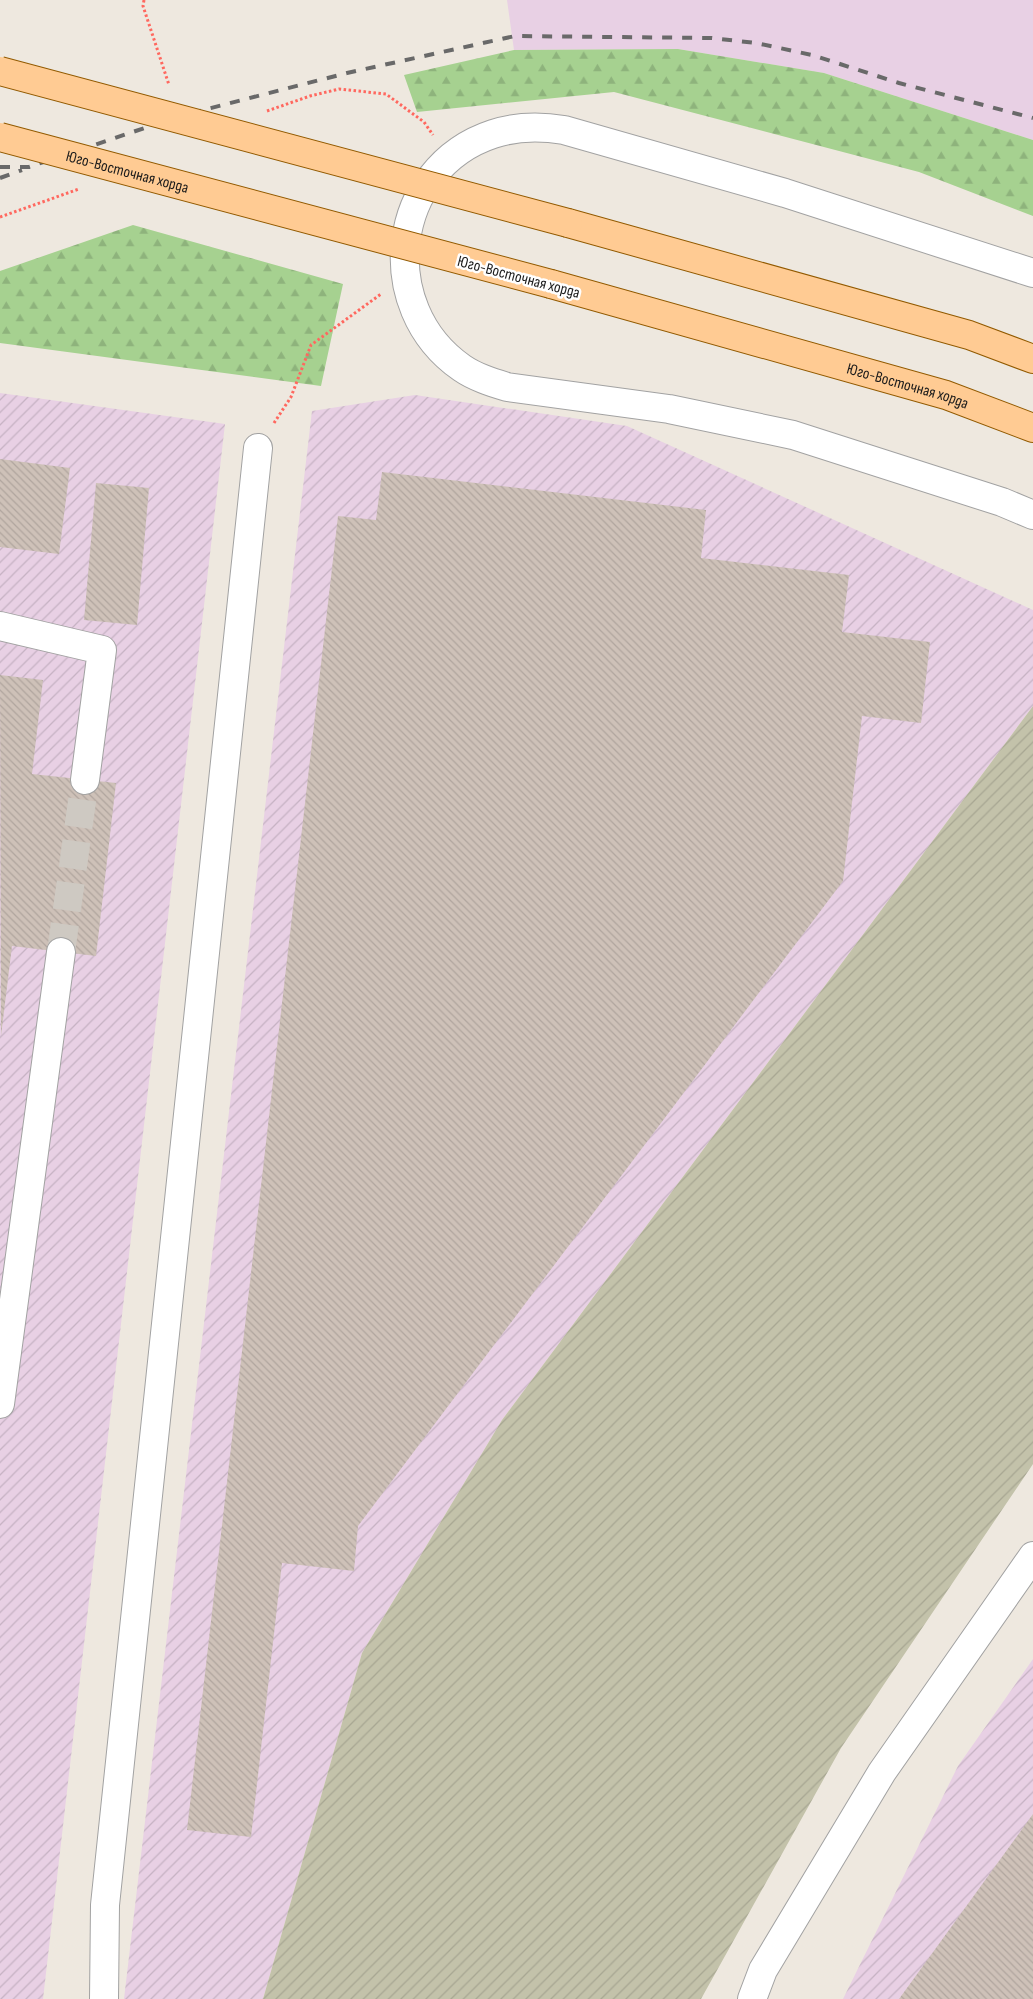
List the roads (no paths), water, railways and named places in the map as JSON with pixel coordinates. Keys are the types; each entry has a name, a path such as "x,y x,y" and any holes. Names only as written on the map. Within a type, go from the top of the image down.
{"main road":[{"path":"0,71 568,223 969,335 1033,360"},
{"name":"Юго-Восточная хорда","path":"0,138 551,284 946,395 1033,428"}],"street":[{"path":"1033,273 786,193 564,130 540,126 516,128 492,134 470,144 450,158 433,175 420,196 406,234 404,266 408,290 416,313 428,335 443,353 462,368 484,380 506,388 670,409 793,435 1002,502 1033,515"},
{"path":"946,395 1033,436"},
{"path":"104,1999 105,1906 258,448"},
{"path":"0,626 102,650 85,780"},
{"path":"0,1404 61,952"},
{"path":"752,1999 763,1970 882,1772 1033,1556"}],"tunnel":[{"path":"61,952 85,780"}],"railway":[{"path":"0,167 29,167 180,116 347,73 515,36 712,38 756,43 812,55 899,83 1033,118"},
{"path":"0,178 22,170"}]}
